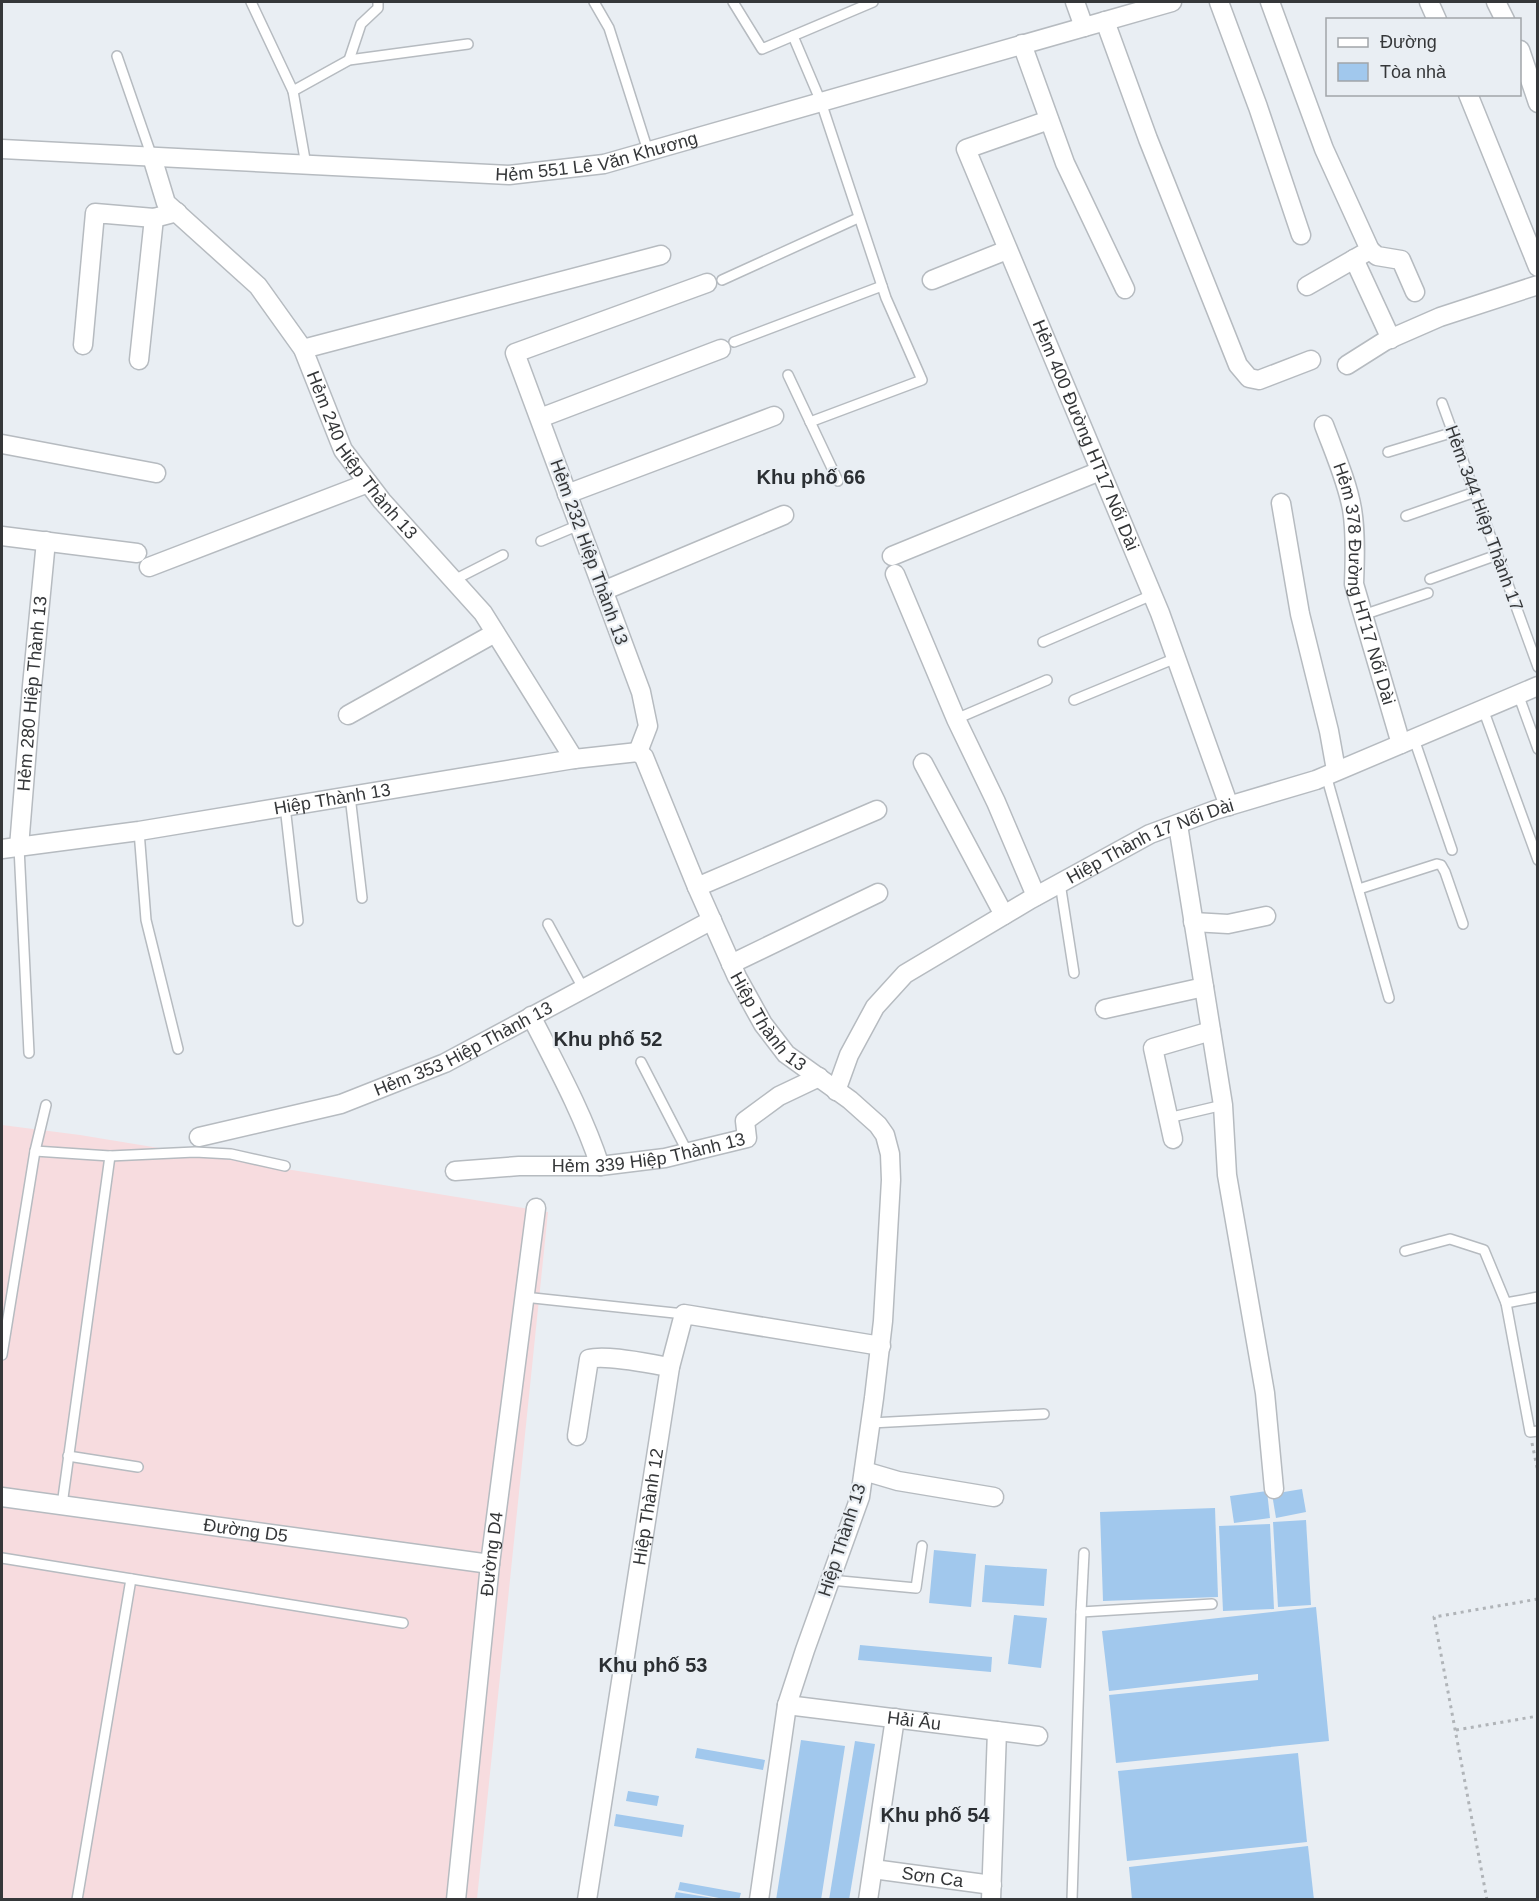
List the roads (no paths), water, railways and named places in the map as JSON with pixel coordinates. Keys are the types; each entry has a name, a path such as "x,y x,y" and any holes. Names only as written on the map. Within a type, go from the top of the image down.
{"street":[{"path":"1075,2 1084,27"},
{"name":"Hẻm 551 Lê Văn Khương","path":"2,149 509,175 604,164 1172,2"},
{"path":"1219,2 1258,107 1300,236"},
{"path":"1270,2 1323,149 1370,250 1377,256 1401,260 1415,292"},
{"path":"1429,2 1436,18"},
{"path":"1496,2 1504,18"},
{"path":"1105,21 1148,139 1238,365 1249,378 1258,380 1311,360"},
{"path":"1022,44 1065,163 1125,289"},
{"path":"1521,53 1538,103"},
{"path":"1469,96 1538,267"},
{"name":"Hẻm 400 Đường HT17 Nối Dài","path":"1049,120 966,149 1152,596 1229,806"},
{"name":"Hẻm 240 Hiệp Thành 13","path":"152,157 166,203 258,286 303,349 343,450 382,501 483,613 574,759"},
{"path":"83,345 95,213 154,218 177,212"},
{"path":"139,360 154,218"},
{"path":"932,280 1007,250"},
{"path":"1307,286 1370,250"},
{"path":"303,349 661,255"},
{"path":"1354,259 1391,339"},
{"name":"Hẻm 232 Hiệp Thành 13","path":"638,752 648,726 641,692 515,353 714,281"},
{"path":"1347,365 1391,339 1440,317 1538,285"},
{"path":"540,418 728,345"},
{"path":"567,494 774,416"},
{"name":"Hẻm 378 Đường HT17 Nối Dài","path":"1324,425 1352,510 1355,562 1353,584 1407,742"},
{"path":"2,444 156,473"},
{"path":"1036,896 996,802 956,718 893,565 1100,471"},
{"path":"2,536 46,541 143,560 368,483"},
{"path":"1281,503 1300,614 1329,731 1331,773"},
{"path":"603,591 784,515"},
{"name":"Hẻm 280 Hiệp Thành 13","path":"10,848 32,686 46,541"},
{"path":"348,715 495,633"},
{"name":"Hiệp Thành 17 Nối Dài","path":"836,1091 849,1055 875,1007 904,974 1036,896 1150,834 1229,806 1317,780 1538,686"},
{"name":"Hiệp Thành 13","path":"10,848 139,831 574,759 638,752 644,757 731,964 763,1024 786,1054 850,1100 878,1125 885,1135 890,1154 891,1180 881,1346 860,1497 788,1705 759,1899"},
{"path":"922,763 1004,915"},
{"path":"697,887 877,810"},
{"path":"1178,825 1223,1105 1227,1175 1264,1394 1274,1489"},
{"path":"731,964 878,893"},
{"path":"1193,922 1228,924 1266,916"},
{"name":"Hẻm 353 Hiệp Thành 13","path":"199,1137 341,1104 445,1062 712,920"},
{"path":"1105,1009 1204,987"},
{"path":"531,1016 592,1141 600,1166"},
{"path":"1173,1139 1153,1048 1211,1031"},
{"name":"Hẻm 339 Hiệp Thành 13","path":"455,1171 519,1166 600,1166 665,1158 747,1138 746,1121 779,1096 819,1077"},
{"name":"Đường D4","path":"456,1899 490,1564 536,1209"},
{"path":"684,1314 881,1346"},
{"name":"Hiệp Thành 12","path":"586,1899 670,1367 684,1314"},
{"path":"577,1436 589,1359 670,1367"},
{"path":"864,1471 898,1481 994,1497"},
{"name":"Đường D5","path":"2,1497 490,1564"},
{"name":"Hải Âu","path":"788,1705 1038,1736"},
{"path":"868,1899 895,1718"},
{"path":"991,1892 997,1731"},
{"name":"Sơn Ca","path":"873,1869 991,1892"}],"lane":[{"path":"251,2 293,91 306,165"},
{"path":"349,60 361,24 378,8 378,2"},
{"path":"594,2 609,28 648,151"},
{"path":"733,2 762,49 873,2"},
{"path":"793,36 821,102 882,286 922,380 810,422"},
{"path":"293,91 349,60 468,44"},
{"path":"117,56 152,157"},
{"path":"714,281 858,218"},
{"path":"728,345 882,286"},
{"path":"788,375 838,481"},
{"name":"Hẻm 344 Hiệp Thành 17","path":"1442,403 1538,667"},
{"path":"1388,452 1454,432"},
{"path":"1407,516 1475,492"},
{"path":"541,541 579,525"},
{"path":"454,580 503,555"},
{"path":"1430,579 1497,555"},
{"path":"1363,615 1428,593"},
{"path":"1043,642 1152,596"},
{"path":"1074,700 1176,658"},
{"path":"956,718 1047,680"},
{"path":"1518,694 1538,749"},
{"path":"1483,710 1538,860"},
{"path":"1407,742 1452,850"},
{"path":"1331,773 1359,889 1389,998"},
{"path":"350,796 362,898"},
{"path":"285,806 298,921"},
{"path":"139,831 146,920 178,1049"},
{"path":"10,848 29,1053"},
{"path":"1359,889 1437,864 1440,865 1445,872 1463,924"},
{"path":"1060,883 1074,973"},
{"path":"548,924 583,988"},
{"path":"641,1062 688,1153"},
{"path":"2,1355 35,1151 46,1105"},
{"path":"1168,1118 1223,1105"},
{"path":"35,1151 110,1156 195,1152 231,1154 285,1166"},
{"path":"63,1505 110,1156"},
{"path":"1405,1251 1450,1239 1484,1250 1506,1303 1534,1432"},
{"path":"524,1297 684,1314"},
{"path":"1506,1303 1538,1297"},
{"path":"871,1423 1044,1414"},
{"path":"68,1456 138,1467"},
{"path":"830,1580 916,1588 922,1546"},
{"path":"1072,1899 1084,1553"},
{"path":"2,1558 403,1623"},
{"path":"77,1899 130,1579"},
{"path":"1081,1612 1212,1604"}],"district":[{"name":"Khu phố 66","path":"811,477"},
{"name":"Khu phố 52","path":"608,1039"},
{"name":"Khu phố 53","path":"653,1665"},
{"name":"Khu phố 54","path":"935,1815"}]}
